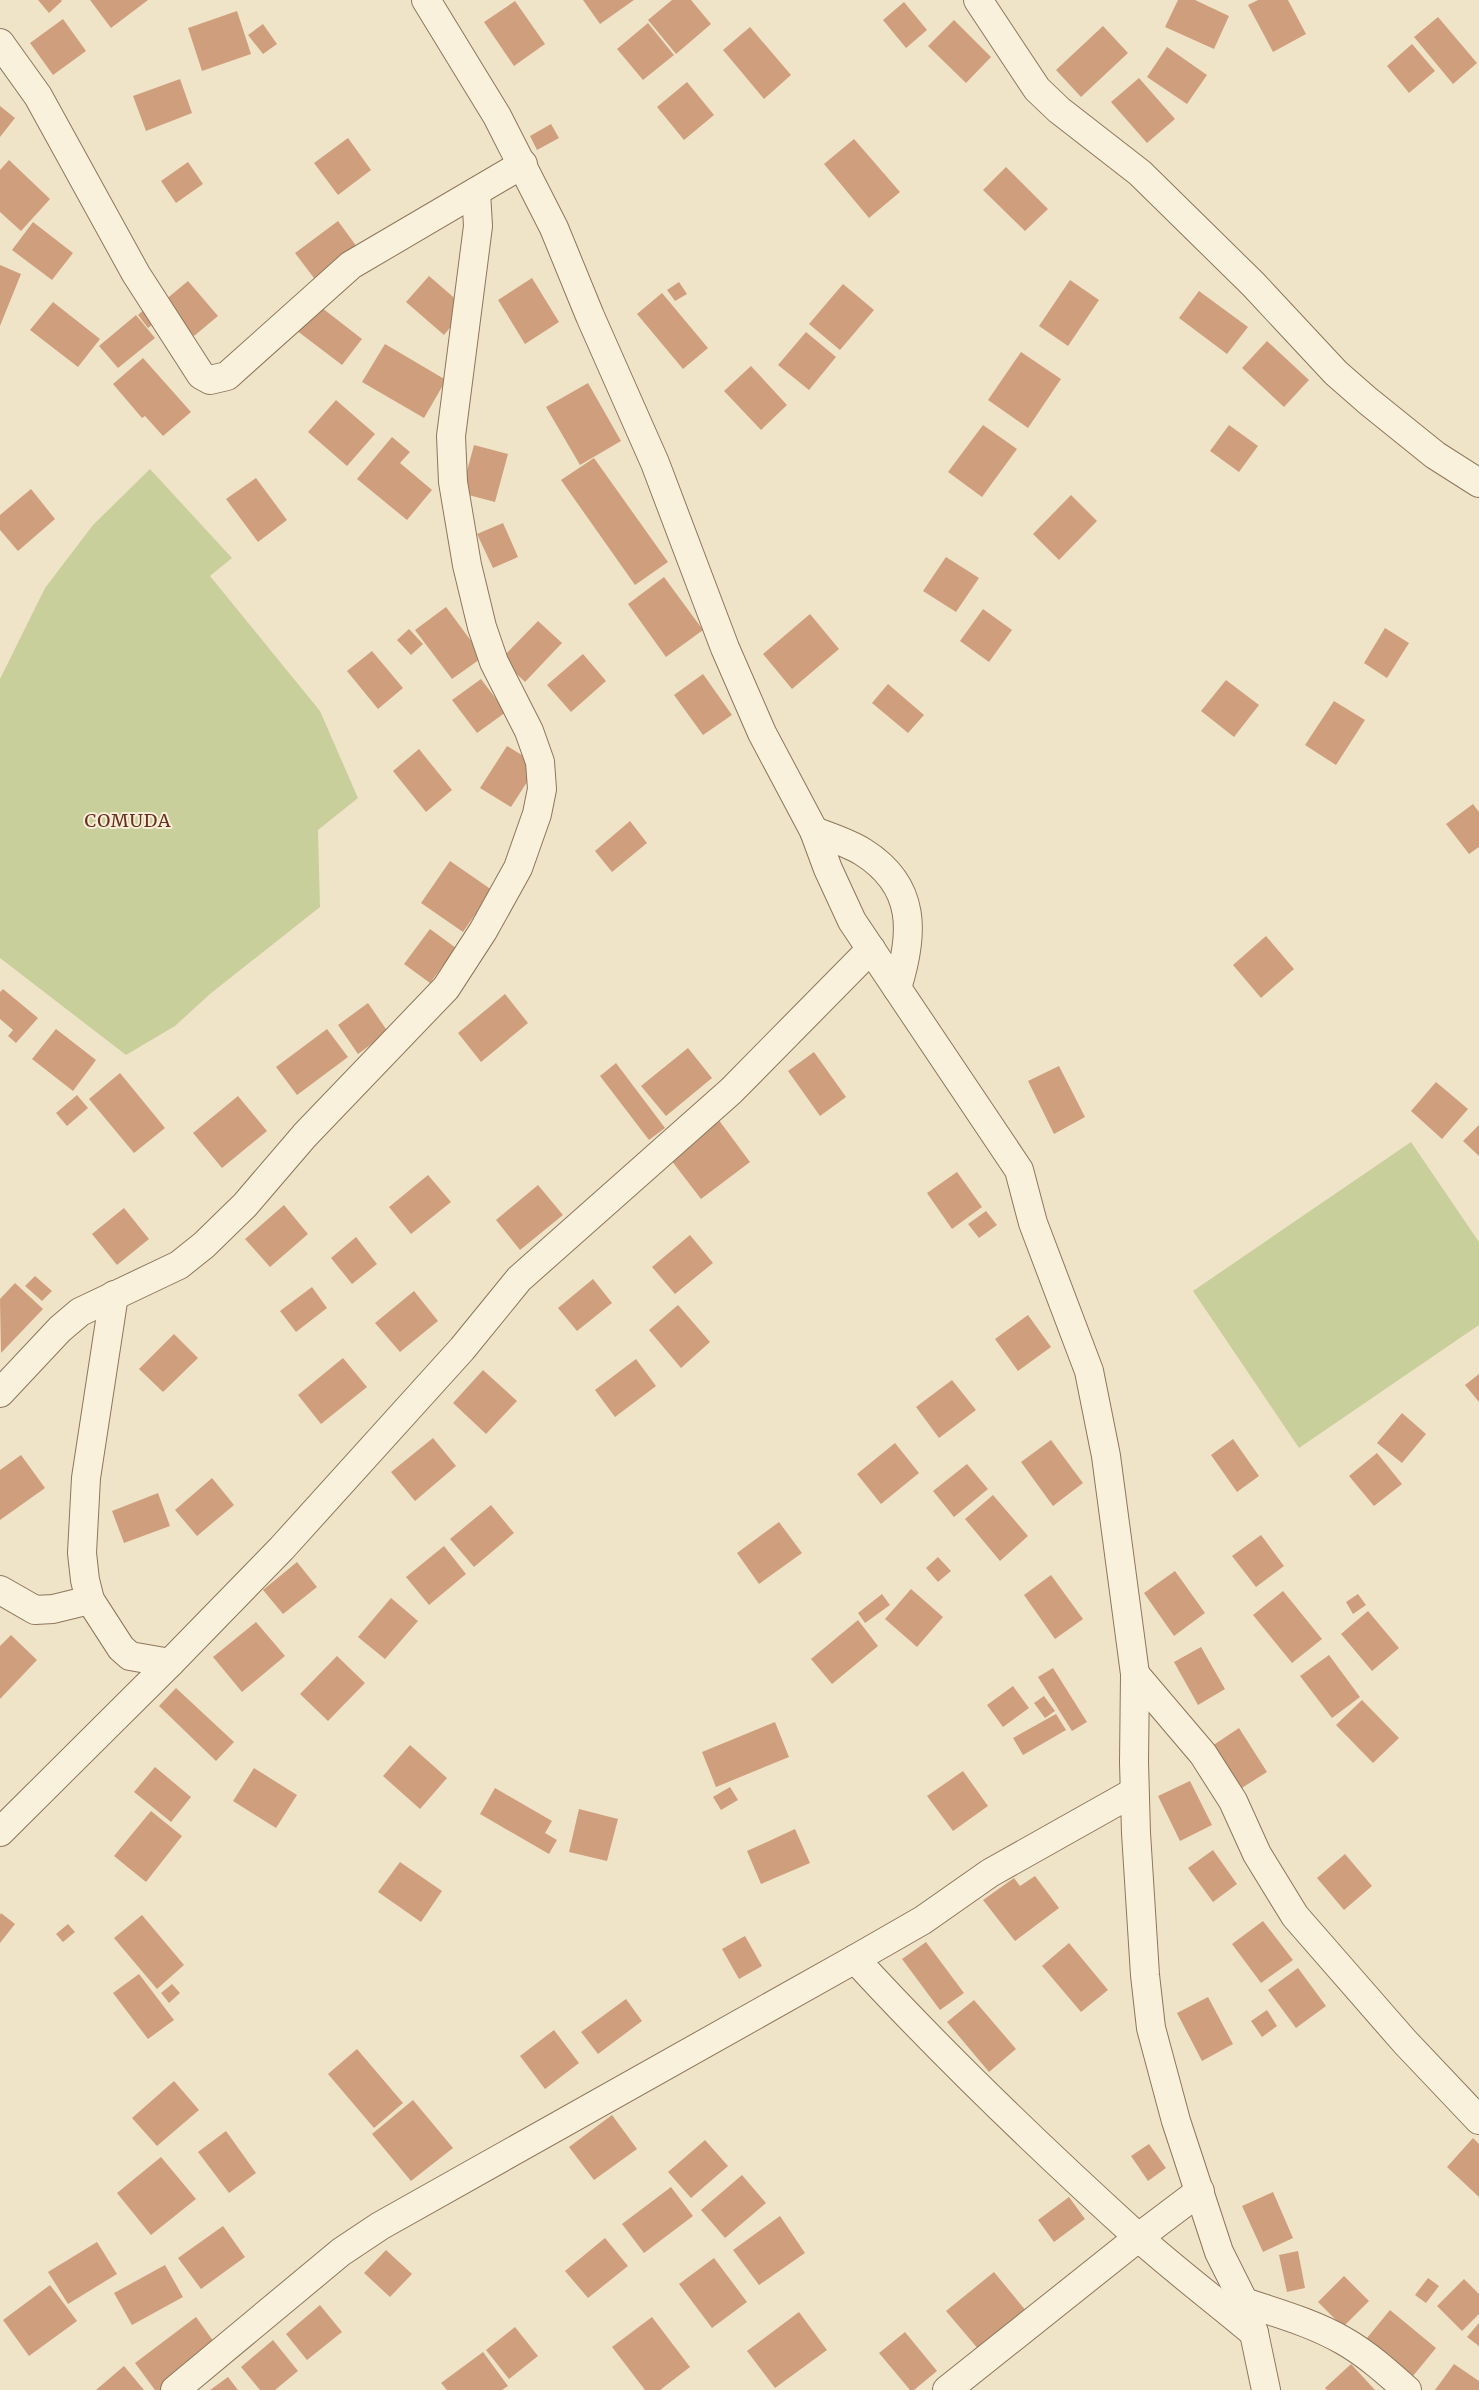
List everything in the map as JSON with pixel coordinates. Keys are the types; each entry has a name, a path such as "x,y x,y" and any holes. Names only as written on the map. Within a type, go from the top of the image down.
{"street":[{"path":"426,0 498,116 554,228 590,316 655,463 725,648 762,732 814,831 828,869 852,921 1019,1170 1032,1223 1088,1371 1106,1456 1135,1674 1134,1792 1145,1975 1151,2028 1176,2120 1219,2252 1244,2302 1254,2333 1266,2390"},
{"path":"978,0 1037,89 1059,110 1140,173 1253,284 1355,390 1435,455 1479,483"},
{"path":"0,43 38,96 136,274 201,375 210,380 227,376 351,265 522,164"},
{"path":"0,1394 60,1328 80,1312 179,1265 204,1245 245,1205 305,1135 446,988 483,931 518,868 537,814 542,789 540,762 529,731 494,662 482,627 467,565 453,482 451,436 478,226 476,192"},
{"path":"814,831 862,851 889,873 902,891 907,911 909,937 906,957 897,988"},
{"path":"0,1832 170,1663 282,1548 462,1349 519,1279 731,1091 871,949"},
{"path":"114,1295 86,1478 82,1553 84,1580 90,1600 112,1637 130,1656 170,1663"},
{"path":"0,1590 35,1610 53,1609 90,1600"},
{"path":"1135,1674 1203,1754 1233,1801 1256,1854 1295,1916 1405,2042 1479,2120"},
{"path":"175,2390 341,2252 380,2226 923,1920 990,1873 1134,1792"},
{"path":"855,1959 916,2026 987,2097 1138,2237 1254,2333"},
{"path":"947,2390 1138,2237 1200,2191"},
{"path":"1244,2302 1304,2322 1344,2341 1386,2371 1408,2390"}],"green space":[{"path":"150,469 232,558 210,576 320,711 358,798 318,830 320,907 210,994 175,1026 126,1055 0,958 0,679 45,588 93,525"},
{"path":"1411,1142 1479,1242 1479,1325 1299,1448 1193,1291"}],"building":[{"path":"38,0 61,0 62,1 49,13"},
{"path":"90,0 148,0 111,28"},
{"path":"583,0 634,0 600,24"},
{"path":"672,0 691,0 711,24 676,54 648,20"},
{"path":"1178,0 1195,0 1229,16 1214,49 1165,27"},
{"path":"1258,0 1288,0 1306,34 1273,52 1248,5"},
{"path":"515,1 545,44 514,66 484,22"},
{"path":"904,2 927,30 906,48 883,20"},
{"path":"237,11 251,54 202,71 188,28"},
{"path":"1438,17 1477,63 1453,84 1414,37"},
{"path":"63,19 86,51 53,75 30,43"},
{"path":"954,20 991,57 966,83 928,46"},
{"path":"648,23 674,55 643,80 617,49"},
{"path":"263,24 277,44 263,54 248,35"},
{"path":"1103,26 1128,53 1081,97 1056,70"},
{"path":"750,27 791,75 764,99 723,50"},
{"path":"1412,44 1435,71 1409,93 1387,66"},
{"path":"1167,47 1207,75 1187,104 1147,77"},
{"path":"1139,78 1175,119 1147,143 1111,102"},
{"path":"180,79 192,113 146,131 133,96"},
{"path":"687,82 714,115 684,140 657,107"},
{"path":"0,106 15,118 0,137"},
{"path":"551,124 559,138 537,150 530,136"},
{"path":"348,138 371,170 338,195 314,163"},
{"path":"854,139 900,192 869,218 824,164"},
{"path":"9,160 50,199 21,231 0,212 0,170"},
{"path":"188,162 203,184 176,203 161,181"},
{"path":"1006,167 1048,209 1025,231 983,190"},
{"path":"338,221 360,251 317,282 295,253"},
{"path":"33,222 73,253 52,280 12,250"},
{"path":"0,265 21,274 0,326"},
{"path":"429,276 466,308 444,335 406,302"},
{"path":"532,278 559,322 525,344 498,300"},
{"path":"1070,280 1099,300 1068,346 1039,326"},
{"path":"188,281 218,316 194,336 164,301"},
{"path":"679,282 687,294 675,301 667,290"},
{"path":"843,284 874,310 840,350 809,324"},
{"path":"1199,291 1248,327 1227,354 1179,318"},
{"path":"662,293 708,348 683,369 637,314"},
{"path":"53,302 100,339 78,367 30,330"},
{"path":"317,304 362,339 342,365 296,330"},
{"path":"147,307 158,320 148,328 138,315"},
{"path":"136,315 155,338 118,368 99,346"},
{"path":"806,332 836,357 809,390 778,365"},
{"path":"1267,341 1309,380 1284,407 1242,368"},
{"path":"385,344 446,380 424,418 362,382"},
{"path":"1021,352 1061,379 1028,428 988,400"},
{"path":"143,358 191,412 163,436 145,416 142,418 113,384"},
{"path":"751,366 787,405 761,430 724,391"},
{"path":"588,383 621,441 580,465 546,407"},
{"path":"336,400 375,434 347,466 308,432"},
{"path":"983,425 1017,449 982,497 948,472"},
{"path":"1229,425 1258,446 1239,472 1210,451"},
{"path":"392,437 410,452 400,463 432,490 407,520 357,479"},
{"path":"474,445 508,454 495,502 461,493"},
{"path":"594,458 668,562 635,585 561,480"},
{"path":"256,478 287,520 258,542 226,499"},
{"path":"31,489 55,519 18,551 0,530 0,515"},
{"path":"1071,495 1097,521 1059,560 1033,534"},
{"path":"503,523 518,557 493,568 477,534"},
{"path":"946,557 979,578 956,612 923,591"},
{"path":"664,577 703,630 666,657 628,604"},
{"path":"446,607 483,657 452,679 415,630"},
{"path":"983,609 1012,630 989,662 960,641"},
{"path":"810,614 839,649 792,689 763,654"},
{"path":"538,621 562,643 525,682 501,659"},
{"path":"1385,628 1409,643 1387,678 1364,663"},
{"path":"409,629 423,644 411,655 397,640"},
{"path":"372,651 403,688 378,709 347,671"},
{"path":"583,654 606,681 571,712 547,685"},
{"path":"703,674 732,715 703,735 674,695"},
{"path":"481,679 506,712 477,733 452,700"},
{"path":"1226,680 1259,705 1234,737 1201,711"},
{"path":"888,684 924,715 908,733 872,703"},
{"path":"1334,701 1365,720 1336,765 1305,745"},
{"path":"507,746 538,765 511,807 480,788"},
{"path":"419,749 452,790 426,812 393,771"},
{"path":"1473,804 1479,812 1479,847 1469,854 1446,824"},
{"path":"630,821 647,843 612,872 595,851"},
{"path":"450,861 492,890 463,932 421,903"},
{"path":"430,929 456,948 430,983 404,964"},
{"path":"1266,936 1294,969 1261,998 1233,965"},
{"path":"3,989 38,1018 16,1043 8,1036 13,1030 0,1019 0,992"},
{"path":"505,994 528,1023 481,1062 458,1033"},
{"path":"368,1003 388,1032 358,1054 338,1025"},
{"path":"56,1029 96,1060 73,1091 32,1059"},
{"path":"327,1029 348,1057 297,1095 276,1067"},
{"path":"688,1048 712,1078 666,1116 641,1086"},
{"path":"814,1052 846,1097 820,1116 788,1071"},
{"path":"616,1063 665,1128 649,1140 600,1076"},
{"path":"1059,1066 1085,1117 1054,1134 1028,1081"},
{"path":"120,1073 165,1128 134,1153 89,1099"},
{"path":"1436,1082 1468,1109 1442,1139 1411,1111"},
{"path":"77,1095 88,1108 67,1126 56,1113"},
{"path":"238,1096 267,1131 222,1168 193,1133"},
{"path":"718,1119 750,1162 701,1199 668,1156"},
{"path":"1479,1125 1479,1156 1463,1141"},
{"path":"957,1172 982,1207 952,1229 927,1193"},
{"path":"428,1175 451,1202 411,1234 389,1207"},
{"path":"538,1185 563,1215 520,1250 496,1220"},
{"path":"284,1205 308,1234 270,1267 245,1239"},
{"path":"124,1208 149,1239 117,1265 92,1234"},
{"path":"986,1211 997,1225 979,1238 968,1224"},
{"path":"690,1235 713,1263 675,1294 652,1267"},
{"path":"356,1237 377,1264 352,1284 331,1258"},
{"path":"35,1276 52,1291 42,1301 25,1286"},
{"path":"593,1279 612,1303 577,1331 558,1308"},
{"path":"15,1283 43,1309 1,1353 0,1299"},
{"path":"312,1287 327,1308 296,1332 280,1311"},
{"path":"414,1291 438,1321 400,1352 375,1323"},
{"path":"678,1305 710,1342 681,1368 649,1330"},
{"path":"1028,1315 1051,1347 1018,1371 995,1339"},
{"path":"174,1334 198,1358 163,1392 139,1369"},
{"path":"343,1358 367,1387 321,1424 298,1395"},
{"path":"636,1359 656,1386 615,1417 595,1390"},
{"path":"483,1370 517,1401 486,1434 453,1403"},
{"path":"1479,1374 1479,1402 1465,1385"},
{"path":"952,1380 976,1410 939,1438 916,1407"},
{"path":"1402,1413 1426,1434 1402,1463 1377,1443"},
{"path":"433,1438 456,1466 415,1501 391,1472"},
{"path":"1233,1439 1259,1476 1237,1492 1211,1455"},
{"path":"1051,1440 1083,1483 1053,1506 1021,1462"},
{"path":"895,1443 919,1473 881,1504 857,1474"},
{"path":"1377,1453 1402,1484 1374,1506 1349,1476"},
{"path":"21,1455 45,1488 0,1520 0,1470"},
{"path":"967,1464 988,1489 954,1517 933,1491"},
{"path":"212,1478 234,1505 197,1536 175,1510"},
{"path":"158,1493 170,1526 124,1543 112,1511"},
{"path":"993,1495 1028,1536 1000,1561 965,1519"},
{"path":"491,1505 514,1533 474,1567 450,1539"},
{"path":"779,1522 802,1553 759,1584 737,1553"},
{"path":"1261,1535 1284,1566 1256,1587 1232,1556"},
{"path":"444,1546 466,1574 429,1605 406,1577"},
{"path":"938,1557 951,1571 938,1582 926,1568"},
{"path":"297,1562 317,1587 283,1614 263,1590"},
{"path":"1175,1571 1205,1613 1174,1636 1144,1593"},
{"path":"1051,1575 1083,1619 1055,1639 1024,1595"},
{"path":"911,1589 943,1617 917,1647 885,1619"},
{"path":"1283,1591 1322,1639 1292,1663 1253,1615"},
{"path":"882,1594 890,1605 865,1623 858,1613"},
{"path":"1358,1594 1366,1605 1353,1614 1346,1602"},
{"path":"391,1598 418,1621 385,1659 358,1637"},
{"path":"1368,1611 1399,1648 1372,1671 1341,1634"},
{"path":"858,1620 878,1646 832,1684 811,1659"},
{"path":"256,1622 285,1656 242,1692 213,1657"},
{"path":"11,1635 37,1660 0,1699 0,1646"},
{"path":"1201,1647 1225,1689 1198,1705 1174,1662"},
{"path":"1329,1655 1360,1697 1332,1718 1300,1676"},
{"path":"337,1656 365,1683 328,1721 300,1694"},
{"path":"1053,1668 1087,1722 1072,1731 1038,1677"},
{"path":"1013,1686 1029,1708 1003,1727 987,1705"},
{"path":"176,1688 234,1742 216,1761 159,1706"},
{"path":"1044,1696 1055,1711 1045,1718 1034,1703"},
{"path":"1362,1700 1399,1738 1373,1763 1336,1725"},
{"path":"1056,1714 1066,1730 1023,1755 1013,1738"},
{"path":"775,1722 789,1757 716,1787 702,1752"},
{"path":"1239,1728 1267,1772 1237,1791 1209,1748"},
{"path":"410,1745 447,1778 420,1809 383,1776"},
{"path":"155,1767 191,1797 171,1822 134,1792"},
{"path":"254,1768 297,1795 276,1828 233,1801"},
{"path":"963,1771 988,1806 953,1831 927,1796"},
{"path":"1190,1781 1212,1825 1180,1841 1158,1796"},
{"path":"730,1787 738,1800 721,1810 713,1797"},
{"path":"495,1788 552,1821 545,1833 557,1840 549,1854 480,1814"},
{"path":"579,1809 618,1819 607,1861 569,1852"},
{"path":"151,1811 182,1836 146,1882 114,1856"},
{"path":"795,1829 810,1863 761,1884 747,1851"},
{"path":"1213,1850 1237,1884 1213,1902 1188,1868"},
{"path":"1345,1854 1372,1886 1344,1910 1317,1878"},
{"path":"400,1862 442,1891 421,1922 378,1892"},
{"path":"1035,1876 1059,1908 1015,1941 983,1900 1014,1878 1020,1886"},
{"path":"1,1913 15,1924 0,1943 0,1915"},
{"path":"142,1915 184,1965 157,1989 114,1938"},
{"path":"1263,1921 1293,1960 1261,1983 1232,1944"},
{"path":"68,1924 75,1932 63,1942 56,1934"},
{"path":"745,1936 762,1966 739,1979 722,1949"},
{"path":"926,1942 964,1993 940,2010 902,1959"},
{"path":"1069,1943 1108,1990 1081,2012 1042,1966"},
{"path":"1298,1968 1326,2006 1296,2028 1268,1990"},
{"path":"139,1974 174,2020 148,2039 113,1993"},
{"path":"172,1984 180,1993 169,2003 161,1993"},
{"path":"1208,1997 1233,2044 1202,2061 1177,2013"},
{"path":"626,1999 642,2021 598,2054 581,2032"},
{"path":"974,2000 1016,2049 989,2072 947,2022"},
{"path":"1267,2010 1277,2026 1262,2037 1251,2021"},
{"path":"554,2030 579,2063 545,2089 520,2056"},
{"path":"357,2049 403,2103 374,2128 328,2074"},
{"path":"174,2081 199,2110 157,2146 132,2118"},
{"path":"413,2100 453,2148 411,2181 372,2134"},
{"path":"612,2115 637,2149 594,2180 569,2147"},
{"path":"226,2131 256,2173 229,2193 198,2152"},
{"path":"1473,2138 1479,2144 1479,2197 1447,2167"},
{"path":"705,2140 728,2166 691,2198 668,2172"},
{"path":"1149,2144 1166,2168 1148,2181 1131,2156"},
{"path":"161,2157 196,2199 151,2235 117,2193"},
{"path":"742,2175 766,2203 725,2238 701,2210"},
{"path":"671,2187 693,2216 644,2253 622,2224"},
{"path":"1273,2192 1293,2238 1263,2252 1242,2206"},
{"path":"1069,2197 1085,2219 1054,2242 1038,2220"},
{"path":"780,2216 805,2253 759,2285 733,2250"},
{"path":"223,2226 245,2257 201,2289 178,2258"},
{"path":"605,2238 628,2266 588,2298 565,2271"},
{"path":"97,2242 117,2274 68,2304 48,2272"},
{"path":"386,2250 412,2274 390,2297 364,2273"},
{"path":"1298,2251 1305,2288 1287,2292 1279,2255"},
{"path":"714,2258 747,2302 712,2328 679,2284"},
{"path":"165,2265 183,2297 132,2325 114,2293"},
{"path":"994,2272 1027,2312 979,2350 946,2311"},
{"path":"1344,2276 1369,2301 1343,2327 1318,2302"},
{"path":"1428,2278 1439,2286 1426,2303 1415,2295"},
{"path":"1464,2279 1479,2294 1479,2314 1462,2331 1437,2306"},
{"path":"50,2285 77,2321 29,2356 3,2320"},
{"path":"320,2305 342,2332 307,2360 286,2334"},
{"path":"1390,2310 1436,2348 1413,2376 1367,2338"},
{"path":"799,2312 827,2350 775,2388 747,2351"},
{"path":"196,2317 219,2349 164,2390 155,2390 135,2363"},
{"path":"652,2317 690,2367 660,2390 645,2390 612,2347"},
{"path":"1479,2323 1479,2346 1467,2337"},
{"path":"515,2327 538,2356 509,2379 486,2350"},
{"path":"905,2332 937,2371 914,2390 910,2390 879,2353"},
{"path":"273,2340 298,2371 275,2390 260,2390 241,2367"},
{"path":"483,2352 508,2386 502,2390 447,2390 441,2383"},
{"path":"1351,2364 1375,2390 1327,2390 1325,2388"},
{"path":"1454,2364 1479,2381 1479,2390 1435,2390"},
{"path":"124,2366 144,2390 96,2390"},
{"path":"228,2377 238,2390 210,2390"}],"district":[{"name":"COMUDA","path":"128,820"}]}
